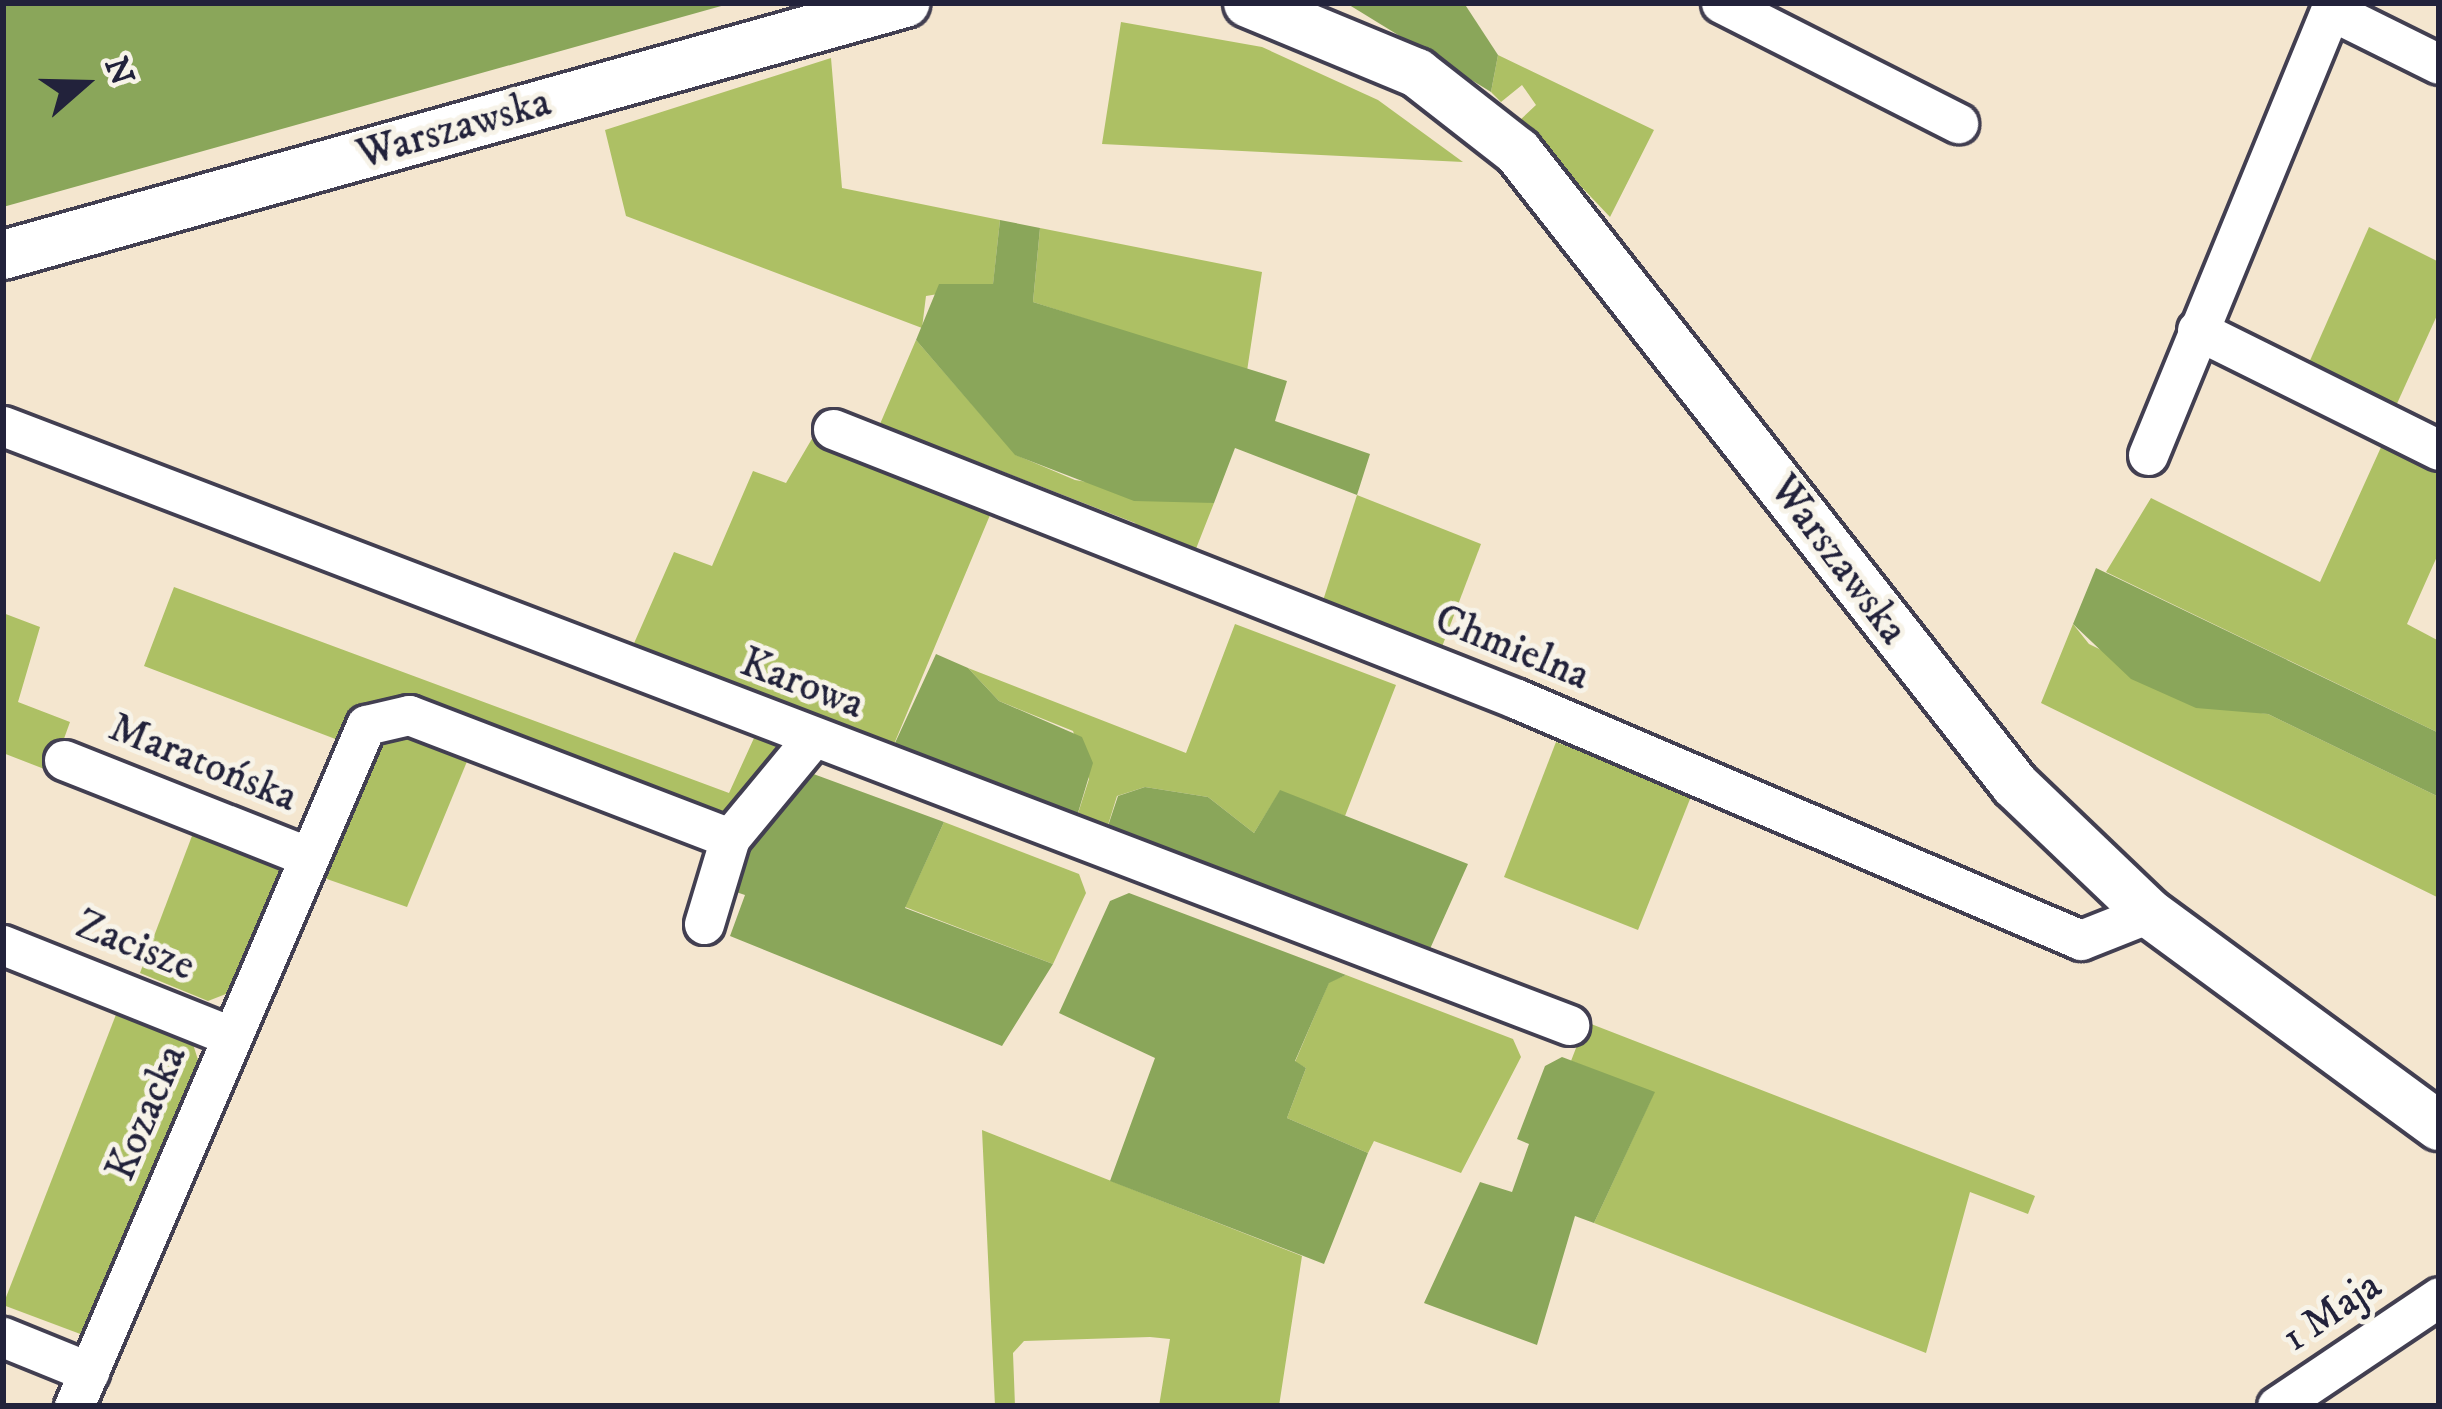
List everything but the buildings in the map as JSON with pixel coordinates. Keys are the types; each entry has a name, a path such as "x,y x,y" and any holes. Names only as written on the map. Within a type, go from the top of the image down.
{"main road":[{"name":"Warszawska","path":"3,255 904,3"},
{"name":"Warszawska","path":"1269,5 1417,73 1518,152 1640,294 1970,734 2149,913 2439,1126"}],"street":[{"path":"1721,3 1958,123"},
{"path":"2148,455 2333,7 2439,64"},
{"path":"2197,330 2439,450"},
{"name":"Karowa","path":"3,426 804,748 1556,1032"},
{"name":"Chmielna","path":"833,429 1517,699 2080,940 2100,941 2149,913"},
{"name":"Kozacka","path":"81,1389 355,738 389,712 730,838"},
{"path":"704,924 730,838 804,748"},
{"name":"Maratońska","path":"64,760 307,856"},
{"name":"Zacisze","path":"3,945 231,1036"},
{"name":"1 Maja","path":"2277,1406 2439,1298"},
{"path":"3,1337 81,1389"}],"green space":[{"path":"3,3 732,3 3,207"},
{"path":"1346,3 1464,3 1498,55 1491,92"},
{"path":"1121,22 1262,47 1378,100 1463,162 1102,144"},
{"path":"1498,55 1654,130 1610,217 1519,121 1536,105 1522,85 1501,102 1491,92"},
{"path":"831,58 842,188 1000,220 993,285 926,296 922,328 626,216 605,130"},
{"path":"1000,220 1040,228 1033,302 1287,381 1275,421 1370,454 1357,495 1235,448 1214,503 1134,501 1015,455 916,340 939,284 993,284"},
{"path":"2369,227 2439,262 2439,311 2395,408 2308,365"},
{"path":"1040,228 1262,272 1247,371 1033,302"},
{"path":"916,340 1016,455 1075,480 1214,503 1190,564 1149,549 1135,523 880,424"},
{"path":"813,437 993,508 889,756 628,657 674,552 712,566 753,471 786,483"},
{"path":"2382,445 2439,473 2439,552 2407,624 2439,641 2439,733 2106,572 2151,498 2320,582"},
{"path":"1357,495 1481,544 1437,660 1319,613"},
{"path":"2096,568 2439,733 2439,797 2268,714 2196,708 2131,679 2073,624"},
{"path":"174,587 729,793 759,727 786,749 716,823 404,703 338,740 144,666"},
{"path":"3,613 40,627 18,702 70,722 52,772 3,753"},
{"path":"1235,624 1396,685 1345,816 1280,791 1254,833 1208,797 1145,787 1117,796 1104,838 1074,826 1089,779 1073,731 999,701 968,668 1186,753"},
{"path":"2073,624 2089,644 2218,707 2268,714 2439,797 2439,898 2041,703"},
{"path":"936,654 968,668 999,701 1082,737 1093,763 1074,826 889,756"},
{"path":"391,729 468,759 407,907 324,878 374,738"},
{"path":"1556,742 1692,794 1638,930 1504,877"},
{"path":"808,772 944,822 905,908 1053,964 1002,1046 730,936 745,895 730,890 779,786"},
{"path":"1145,787 1208,797 1254,833 1280,790 1468,864 1425,960 1104,838 1118,796"},
{"path":"944,822 1079,874 1086,893 1053,964 905,907"},
{"path":"195,828 286,863 231,992 208,1001 140,973"},
{"path":"1129,893 1346,975 1329,983 1295,1061 1306,1068 1287,1118 1368,1153 1324,1264 1110,1181 1155,1058 1059,1013 1110,901"},
{"path":"1346,975 1513,1039 1521,1057 1461,1173 1374,1141 1368,1153 1287,1118 1306,1068 1295,1062 1329,982"},
{"path":"117,1012 192,1041 199,1063 83,1335 3,1305"},
{"path":"1586,1022 2035,1196 2028,1214 1970,1192 1926,1353 1594,1223 1654,1093 1571,1061"},
{"path":"1562,1057 1655,1092 1594,1223 1575,1216 1537,1345 1424,1303 1480,1182 1512,1192 1529,1144 1517,1139 1545,1066"},
{"path":"982,1130 1302,1256 1279,1406 1159,1406 1170,1339 1150,1337 1024,1341 1013,1353 1015,1406 995,1406"}]}
